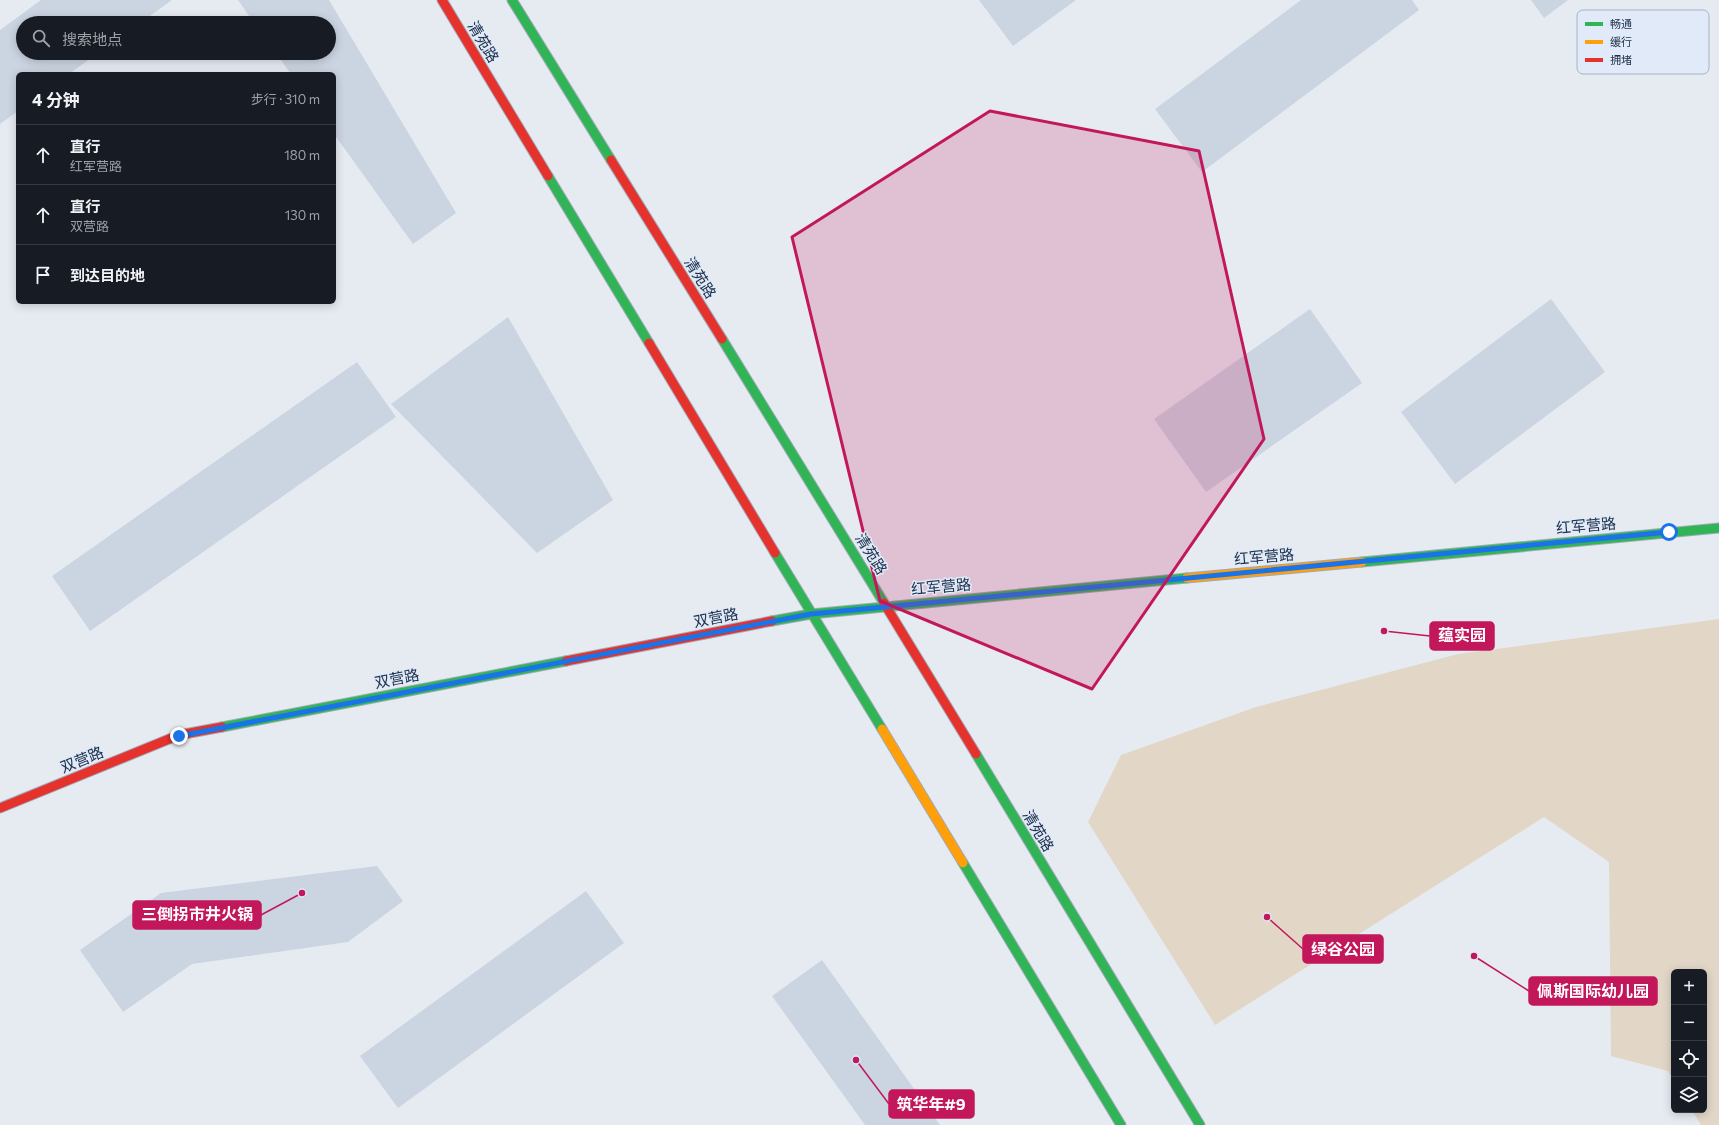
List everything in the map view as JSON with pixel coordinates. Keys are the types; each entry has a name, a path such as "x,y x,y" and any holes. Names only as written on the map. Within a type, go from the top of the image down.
{"main road":[{"name":"清苑路","path":"442,0 811,614 1121,1125"},
{"name":"清苑路","path":"512,0 887,607 1200,1125"},
{"name":"红军营路","path":"811,614 1719,528"},
{"name":"双营路","path":"0,808 179,736 811,614"}],"highlighted area":[{"path":"990,111 1199,151 1264,439 1092,689 880,601 792,237"}],"shaded area":[{"path":"1719,619 1719,1125 1701,1125 1694,1113 1707,1113 1707,969 1671,969 1671,1076 1668,1071 1611,1056 1609,862 1544,817 1215,1025 1088,822 1121,755 1256,707 1458,654"}],"building":[{"path":"41,0 172,0 150,16 19,16"},
{"path":"238,0 329,0 456,213 413,244 336,137 336,72 290,72 281,60 336,60 336,16 249,16"},
{"path":"979,0 1076,0 1013,46"},
{"path":"1301,0 1412,0 1419,10 1202,172 1155,109"},
{"path":"1531,0 1568,0 1544,18"},
{"path":"16,18 16,60 88,60 72,72 16,72 16,112 0,124 0,30"},
{"path":"1551,299 1605,372 1455,484 1401,412"},
{"path":"1310,309 1362,383 1206,492 1154,419"},
{"path":"508,317 613,500 537,553 391,404"},
{"path":"357,362 396,417 90,631 52,576"},
{"path":"377,866 403,901 348,942 192,964 123,1012 80,950 161,893"},
{"path":"586,891 624,943 398,1108 360,1056"},
{"path":"822,960 940,1125 865,1125 772,996"}],"traffic: fast":[{"path":"512,0 611,160"},
{"path":"548,176 649,343"},
{"path":"722,339 884,603"},
{"path":"1362,562 1719,528"},
{"path":"775,553 882,729"},
{"path":"772,621 811,614 1187,578"},
{"path":"222,727 566,661"},
{"path":"976,754 1200,1125"},
{"path":"963,863 1121,1125"}],"traffic: slow":[{"path":"1187,578 1362,562"},
{"path":"882,729 963,863"}],"traffic: jam":[{"path":"442,0 548,176"},
{"path":"611,160 722,339"},
{"path":"649,343 775,553"},
{"path":"884,603 976,754"},
{"path":"566,661 772,621"},
{"path":"0,808 179,735 222,727"}],"place":[{"name":"蕴实园","path":"1384,631"},
{"name":"三倒拐市井火锅","path":"302,893"},
{"name":"绿谷公园","path":"1267,917"},
{"name":"佩斯国际幼儿园","path":"1474,956"},
{"name":"筑华年#9","path":"856,1060"}],"route":[{"path":"179,736 811,614 1669,532"}]}
